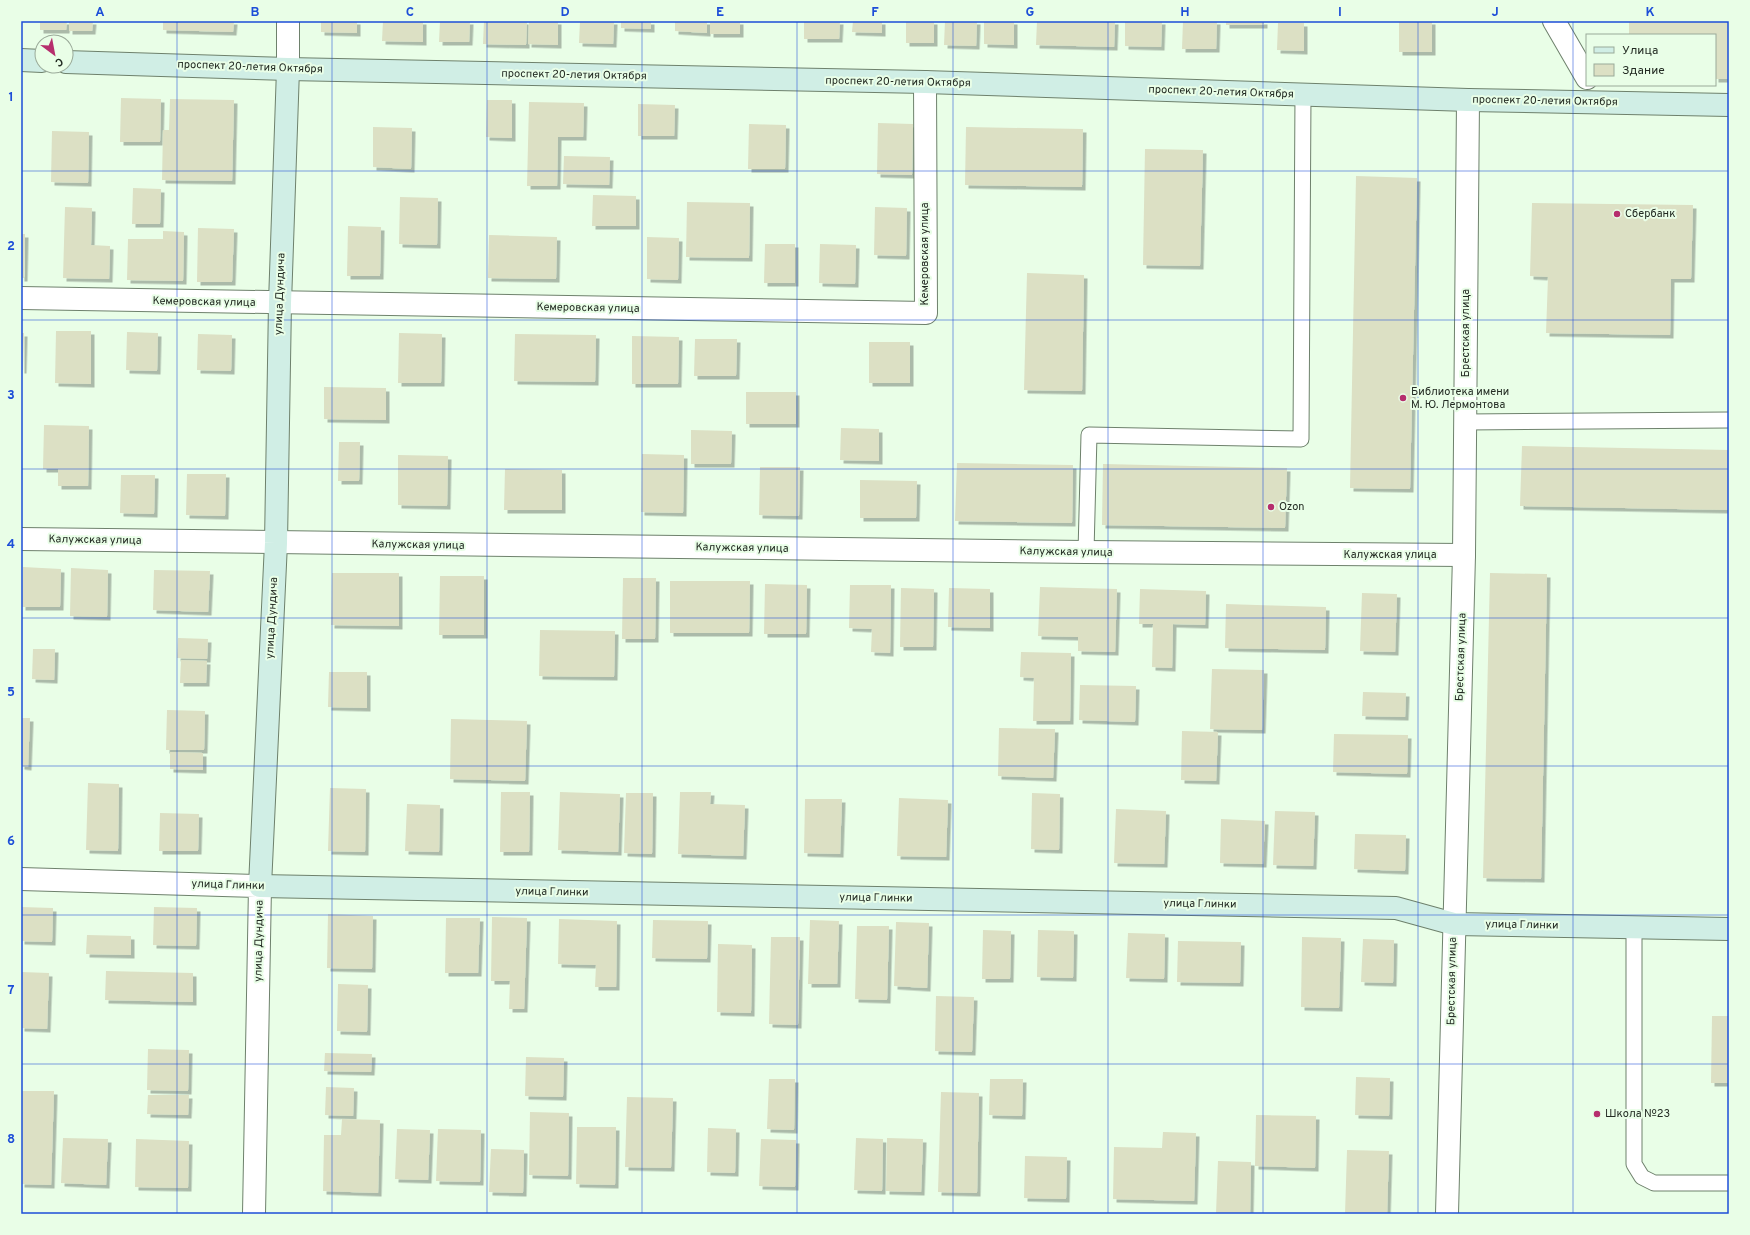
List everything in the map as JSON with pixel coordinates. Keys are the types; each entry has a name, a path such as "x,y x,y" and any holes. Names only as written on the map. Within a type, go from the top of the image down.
{"street":[{"name":"улица Дундича","path":"254,1214 260,886 276,543 280,303 288,69 288,21"},
{"path":"1554,21 1586,76"},
{"path":"21,60 34,61"},
{"name":"проспект 20-летия Октября","path":"74,62 288,69 925,82 1468,100 1596,93 1729,105"},
{"name":"Кемеровская улица","path":"21,298 926,313 925,82"},
{"name":"Брестская улица","path":"1447,1214 1464,555 1468,100"},
{"name":"Калужская улица","path":"21,539 1464,555"},
{"name":"улица Глинки","path":"21,879 260,886 1396,908 1454,924 1729,929"}],"lane":[{"path":"1086,552 1089,435 1301,438 1303,94"},
{"path":"1466,422 1729,420"},
{"path":"1634,927 1634,1164 1642,1177 1654,1183 1729,1183"}],"building":[{"path":"40,21 67,21 66,30 40,30"},
{"path":"69,21 93,21 92,31 69,31"},
{"path":"163,21 234,21 233,32 163,30"},
{"path":"321,21 357,21 357,33 321,32"},
{"path":"383,21 423,21 423,42 382,41"},
{"path":"440,21 470,21 469,42 439,42"},
{"path":"484,21 527,21 526,45 483,44"},
{"path":"529,21 558,21 558,45 528,44"},
{"path":"580,21 614,21 613,44 579,43"},
{"path":"621,21 651,21 651,29 621,28"},
{"path":"675,21 707,21 707,33 675,31"},
{"path":"710,21 740,21 740,34 710,34"},
{"path":"804,21 840,21 839,39 804,39"},
{"path":"853,21 882,21 882,33 852,32"},
{"path":"906,21 934,21 934,43 906,43"},
{"path":"945,21 977,21 976,46 944,45"},
{"path":"984,21 1014,21 1014,45 984,44"},
{"path":"1037,21 1115,21 1114,47 1036,45"},
{"path":"1125,21 1162,21 1161,47 1125,46"},
{"path":"1183,21 1217,21 1216,49 1182,49"},
{"path":"1226,21 1264,21 1264,25 1226,25"},
{"path":"1399,21 1432,21 1432,52 1399,52"},
{"path":"1629,21 1729,21 1729,79 1716,79 1716,34 1629,34"},
{"path":"1278,23 1304,23 1304,51 1277,50"},
{"path":"121,98 161,99 160,142 120,142"},
{"path":"170,99 234,100 232,181 162,180 163,130 169,130"},
{"path":"487,100 512,100 512,138 486,137"},
{"path":"529,102 584,103 583,137 558,137 557,186 527,186"},
{"path":"638,104 675,105 674,136 638,136"},
{"path":"878,123 913,124 912,175 877,174"},
{"path":"749,124 786,125 785,169 748,169"},
{"path":"373,127 412,128 411,169 373,167"},
{"path":"966,127 1083,129 1082,187 965,185"},
{"path":"52,131 89,132 88,183 51,182"},
{"path":"1145,149 1203,150 1200,266 1143,265"},
{"path":"564,156 610,157 609,185 563,184"},
{"path":"1356,176 1417,178 1410,489 1350,488"},
{"path":"133,188 161,189 160,224 132,224"},
{"path":"593,195 636,196 636,226 592,226"},
{"path":"400,197 438,198 437,245 399,244"},
{"path":"687,202 750,203 749,258 686,257"},
{"path":"1532,203 1693,205 1691,279 1671,279 1670,335 1546,333 1548,277 1530,276"},
{"path":"65,207 92,208 91,245 110,246 109,279 63,278"},
{"path":"875,207 907,208 906,256 874,255"},
{"path":"348,226 381,227 380,276 347,276"},
{"path":"198,228 234,229 232,282 197,282"},
{"path":"163,231 184,232 183,281 127,280 128,239 163,239"},
{"path":"21,234 25,234 24,278 21,278"},
{"path":"489,235 557,237 556,279 488,278"},
{"path":"647,237 679,238 678,280 647,279"},
{"path":"765,244 795,244 795,283 764,283"},
{"path":"820,244 856,245 855,284 819,283"},
{"path":"1027,273 1084,275 1082,391 1024,390"},
{"path":"56,331 91,331 91,384 55,383"},
{"path":"127,332 158,333 157,371 126,370"},
{"path":"21,333 24,333 23,370 21,370"},
{"path":"399,333 442,334 441,383 398,383"},
{"path":"198,334 232,335 231,371 197,370"},
{"path":"515,334 596,335 595,382 514,381"},
{"path":"632,336 679,337 678,384 632,384"},
{"path":"695,339 737,339 736,376 694,376"},
{"path":"869,342 910,342 910,383 869,383"},
{"path":"324,387 386,388 386,420 324,419"},
{"path":"746,392 796,392 796,424 746,424"},
{"path":"44,425 89,426 88,486 58,486 58,469 43,469"},
{"path":"841,428 879,429 879,461 840,460"},
{"path":"691,430 732,431 731,464 691,464"},
{"path":"339,442 360,442 359,481 338,481"},
{"path":"1522,446 1729,450 1729,510 1520,506"},
{"path":"642,454 684,455 683,513 641,512"},
{"path":"398,455 448,456 447,506 398,505"},
{"path":"957,463 1073,465 1072,523 955,521"},
{"path":"1103,464 1287,468 1285,528 1102,525"},
{"path":"760,467 800,467 799,516 759,515"},
{"path":"505,469 562,470 562,510 504,510"},
{"path":"187,474 226,474 225,516 186,515"},
{"path":"121,475 155,475 154,514 120,513"},
{"path":"860,480 917,481 916,518 860,518"},
{"path":"23,567 61,569 60,607 22,607"},
{"path":"71,568 108,570 107,617 70,616"},
{"path":"154,570 210,571 208,612 153,610"},
{"path":"332,573 399,573 399,626 331,625"},
{"path":"1490,573 1547,574 1541,879 1483,878"},
{"path":"440,576 484,576 484,635 439,635"},
{"path":"623,578 656,578 655,639 622,639"},
{"path":"670,581 750,581 749,633 670,633"},
{"path":"765,584 807,585 806,634 764,634"},
{"path":"850,585 891,585 890,653 871,652 872,629 849,628"},
{"path":"1040,587 1117,589 1115,652 1078,651 1078,637 1038,636"},
{"path":"901,588 934,589 933,647 900,647"},
{"path":"949,588 990,589 990,628 948,627"},
{"path":"1140,589 1206,591 1205,625 1173,624 1172,668 1152,667 1153,624 1139,624"},
{"path":"1362,593 1397,594 1395,652 1360,651"},
{"path":"1226,604 1326,607 1325,650 1225,648"},
{"path":"540,630 615,631 614,677 539,676"},
{"path":"178,638 208,639 207,659 177,658"},
{"path":"33,649 55,649 54,680 32,679"},
{"path":"1021,652 1071,653 1070,721 1033,721 1034,678 1020,677"},
{"path":"181,660 207,661 206,683 180,683"},
{"path":"1212,669 1264,670 1262,730 1210,729"},
{"path":"329,672 367,672 367,708 328,707"},
{"path":"1080,685 1136,686 1135,722 1079,720"},
{"path":"1363,692 1406,693 1405,717 1362,716"},
{"path":"167,710 205,711 204,750 166,750"},
{"path":"21,718 30,718 28,767 21,766"},
{"path":"451,719 527,721 525,781 450,779"},
{"path":"999,728 1055,729 1053,778 998,776"},
{"path":"1182,731 1218,732 1216,781 1181,780"},
{"path":"1334,734 1408,735 1407,774 1333,772"},
{"path":"170,752 203,753 203,770 170,769"},
{"path":"88,783 119,784 118,851 86,850"},
{"path":"330,788 366,789 365,852 328,851"},
{"path":"501,792 530,792 529,852 500,852"},
{"path":"560,792 620,794 618,852 558,850"},
{"path":"680,792 711,792 710,804 745,805 743,856 678,854"},
{"path":"626,793 653,793 652,854 624,853"},
{"path":"1032,793 1060,794 1059,850 1031,849"},
{"path":"899,798 948,800 946,857 897,856"},
{"path":"805,799 842,799 840,854 804,853"},
{"path":"407,804 440,805 439,852 405,851"},
{"path":"1116,809 1166,811 1164,864 1114,863"},
{"path":"1275,811 1315,812 1313,866 1273,865"},
{"path":"160,813 199,814 198,851 159,851"},
{"path":"1221,819 1265,821 1263,864 1220,863"},
{"path":"1355,834 1406,835 1405,871 1354,869"},
{"path":"21,907 53,908 52,942 21,941"},
{"path":"154,907 197,908 196,946 153,945"},
{"path":"328,914 373,916 372,969 327,968"},
{"path":"492,917 527,918 524,1009 509,1009 510,981 491,981"},
{"path":"446,918 480,918 478,973 445,973"},
{"path":"559,919 617,921 616,987 595,987 596,965 558,964"},
{"path":"653,920 708,921 707,959 652,958"},
{"path":"810,920 839,921 837,984 808,984"},
{"path":"896,922 929,923 927,988 894,986"},
{"path":"857,926 889,926 887,1000 855,999"},
{"path":"983,930 1011,931 1010,979 982,979"},
{"path":"1038,930 1074,931 1073,978 1037,977"},
{"path":"1128,933 1165,934 1164,979 1126,978"},
{"path":"87,935 131,936 131,955 86,954"},
{"path":"771,937 800,937 798,1025 769,1024"},
{"path":"1302,937 1341,938 1339,1008 1301,1007"},
{"path":"1363,939 1394,940 1393,983 1361,982"},
{"path":"1178,941 1241,942 1240,983 1177,982"},
{"path":"718,944 752,945 751,1013 717,1012"},
{"path":"106,971 193,973 193,1002 105,1000"},
{"path":"21,972 49,973 47,1029 21,1028"},
{"path":"338,984 368,985 367,1032 337,1031"},
{"path":"936,996 974,997 972,1052 935,1051"},
{"path":"1712,1016 1729,1016 1729,1083 1711,1083"},
{"path":"148,1049 189,1050 188,1091 147,1090"},
{"path":"325,1053 372,1054 371,1072 324,1071"},
{"path":"526,1057 564,1058 563,1097 525,1096"},
{"path":"1356,1077 1390,1078 1389,1116 1355,1115"},
{"path":"769,1079 795,1079 794,1130 767,1129"},
{"path":"990,1079 1023,1079 1022,1116 989,1115"},
{"path":"326,1087 354,1088 353,1116 325,1115"},
{"path":"22,1091 54,1091 51,1185 21,1184"},
{"path":"941,1092 979,1093 977,1193 938,1192"},
{"path":"148,1095 189,1095 188,1115 147,1114"},
{"path":"627,1097 673,1098 671,1168 625,1167"},
{"path":"530,1112 569,1113 568,1176 529,1175"},
{"path":"1256,1115 1316,1116 1315,1168 1255,1166"},
{"path":"342,1119 380,1120 378,1193 323,1191 324,1135 341,1135"},
{"path":"577,1127 616,1127 615,1185 576,1184"},
{"path":"708,1128 736,1129 735,1173 707,1172"},
{"path":"397,1129 430,1130 428,1180 395,1179"},
{"path":"438,1129 481,1130 480,1182 436,1181"},
{"path":"1163,1132 1196,1133 1194,1201 1113,1199 1114,1147 1162,1148"},
{"path":"63,1138 108,1139 106,1185 61,1183"},
{"path":"856,1138 883,1139 882,1191 854,1190"},
{"path":"887,1138 923,1139 921,1192 886,1191"},
{"path":"136,1139 189,1141 188,1188 135,1187"},
{"path":"761,1139 796,1140 795,1187 759,1186"},
{"path":"491,1149 524,1150 523,1193 489,1192"},
{"path":"1347,1150 1389,1151 1387,1214 1345,1214"},
{"path":"1025,1156 1067,1157 1066,1199 1024,1198"},
{"path":"1218,1161 1251,1162 1250,1214 1216,1214"}],"place":[{"name":"Сбербанк","path":"1617,214"},
{"name":"Библиотека имени М. Ю. Лермонтова","path":"1403,398"},
{"name":"Ozon","path":"1271,507"},
{"name":"Школа №23","path":"1597,1114"}]}
